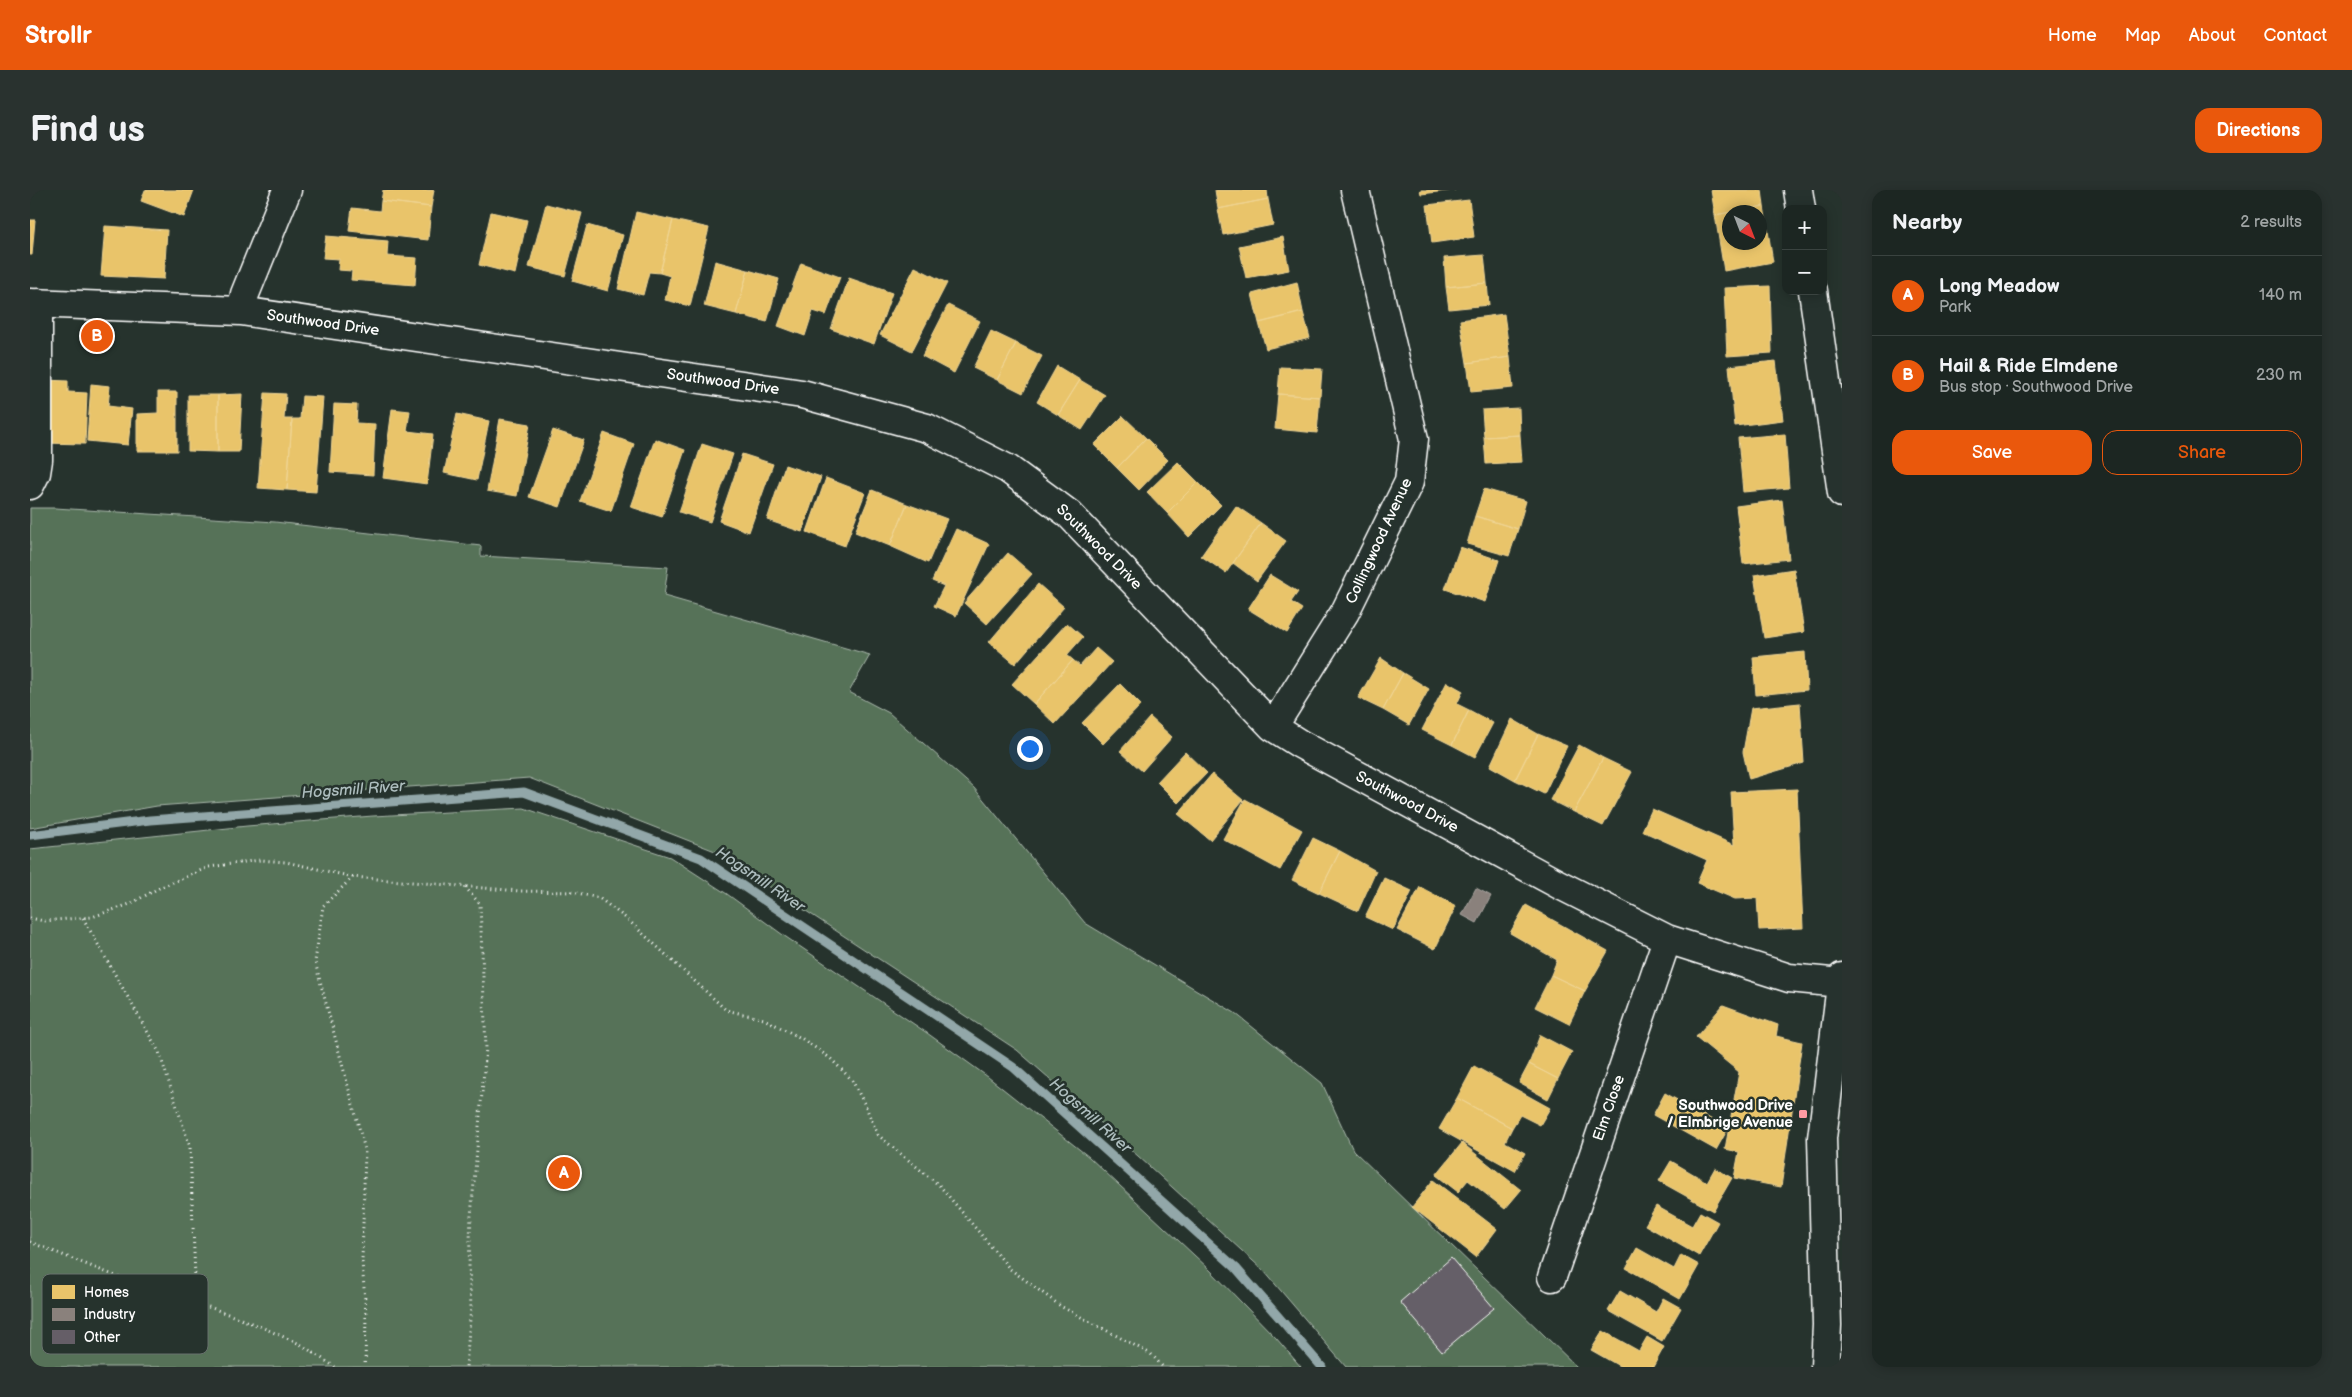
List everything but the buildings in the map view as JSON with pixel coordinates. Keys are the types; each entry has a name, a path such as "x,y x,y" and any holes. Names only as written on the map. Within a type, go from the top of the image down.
{"street":[{"path":"241,311 245,294 287,190"},
{"name":"Collingwood Avenue","path":"1273,727 1345,612 1409,482 1414,439 1354,190"},
{"path":"1798,190 1800,205"},
{"path":"1814,295 1842,493"},
{"path":"30,485 36,473 38,460 34,303"},
{"name":"Southwood Drive","path":"34,303 241,311 802,394 928,428 1008,468 1069,514 1273,727 1300,744 1532,870 1667,939 1789,978 1841,980"},
{"name":"Elm Close","path":"1552,1277 1667,939"},
{"path":"1825,1367 1828,1325 1822,1138 1841,980"}],"path":[{"path":"30,918 44,921 92,917 130,904 159,888 209,867 260,860 286,862 353,877 519,891 574,892 598,898 627,919 726,1010 764,1019 801,1038 830,1058 852,1080 866,1106 878,1135 940,1186 1010,1269 1062,1307 1151,1354 1163,1367"},
{"path":"353,877 323,906 315,962 365,1150 362,1262 366,1314 365,1367"},
{"path":"464,886 480,904 486,1048 471,1216 469,1265 471,1307 466,1367"},
{"path":"83,918 159,1052 190,1147 195,1274"},
{"path":"30,1242 111,1274"},
{"path":"208,1308 259,1326 300,1344 335,1367"}],"green space":[{"path":"30,508 275,522 481,546 481,556 668,567 664,596 870,655 849,692 889,713 974,788 1085,923 1235,1013 1322,1083 1353,1150 1577,1367 1346,1367 1264,1271 1138,1156 1017,1050 715,851 529,778 157,806 30,828"},
{"path":"524,808 670,857 727,894 783,935 927,1033 988,1077 1089,1157 1209,1269 1276,1338 1301,1367 30,1367 30,849 247,826 373,816"}],"waterway":[{"name":"Hogsmill River","path":"30,835 150,820 524,792 701,858 1013,1067 1236,1268 1322,1367"}],"place":[{"name":"Hail & Ride Elmdene","path":"97,336"},
{"name":"Southwood Drive / Elmbrige Avenue","path":"1803,1114"},
{"name":"Long Meadow","path":"564,1173"}]}
